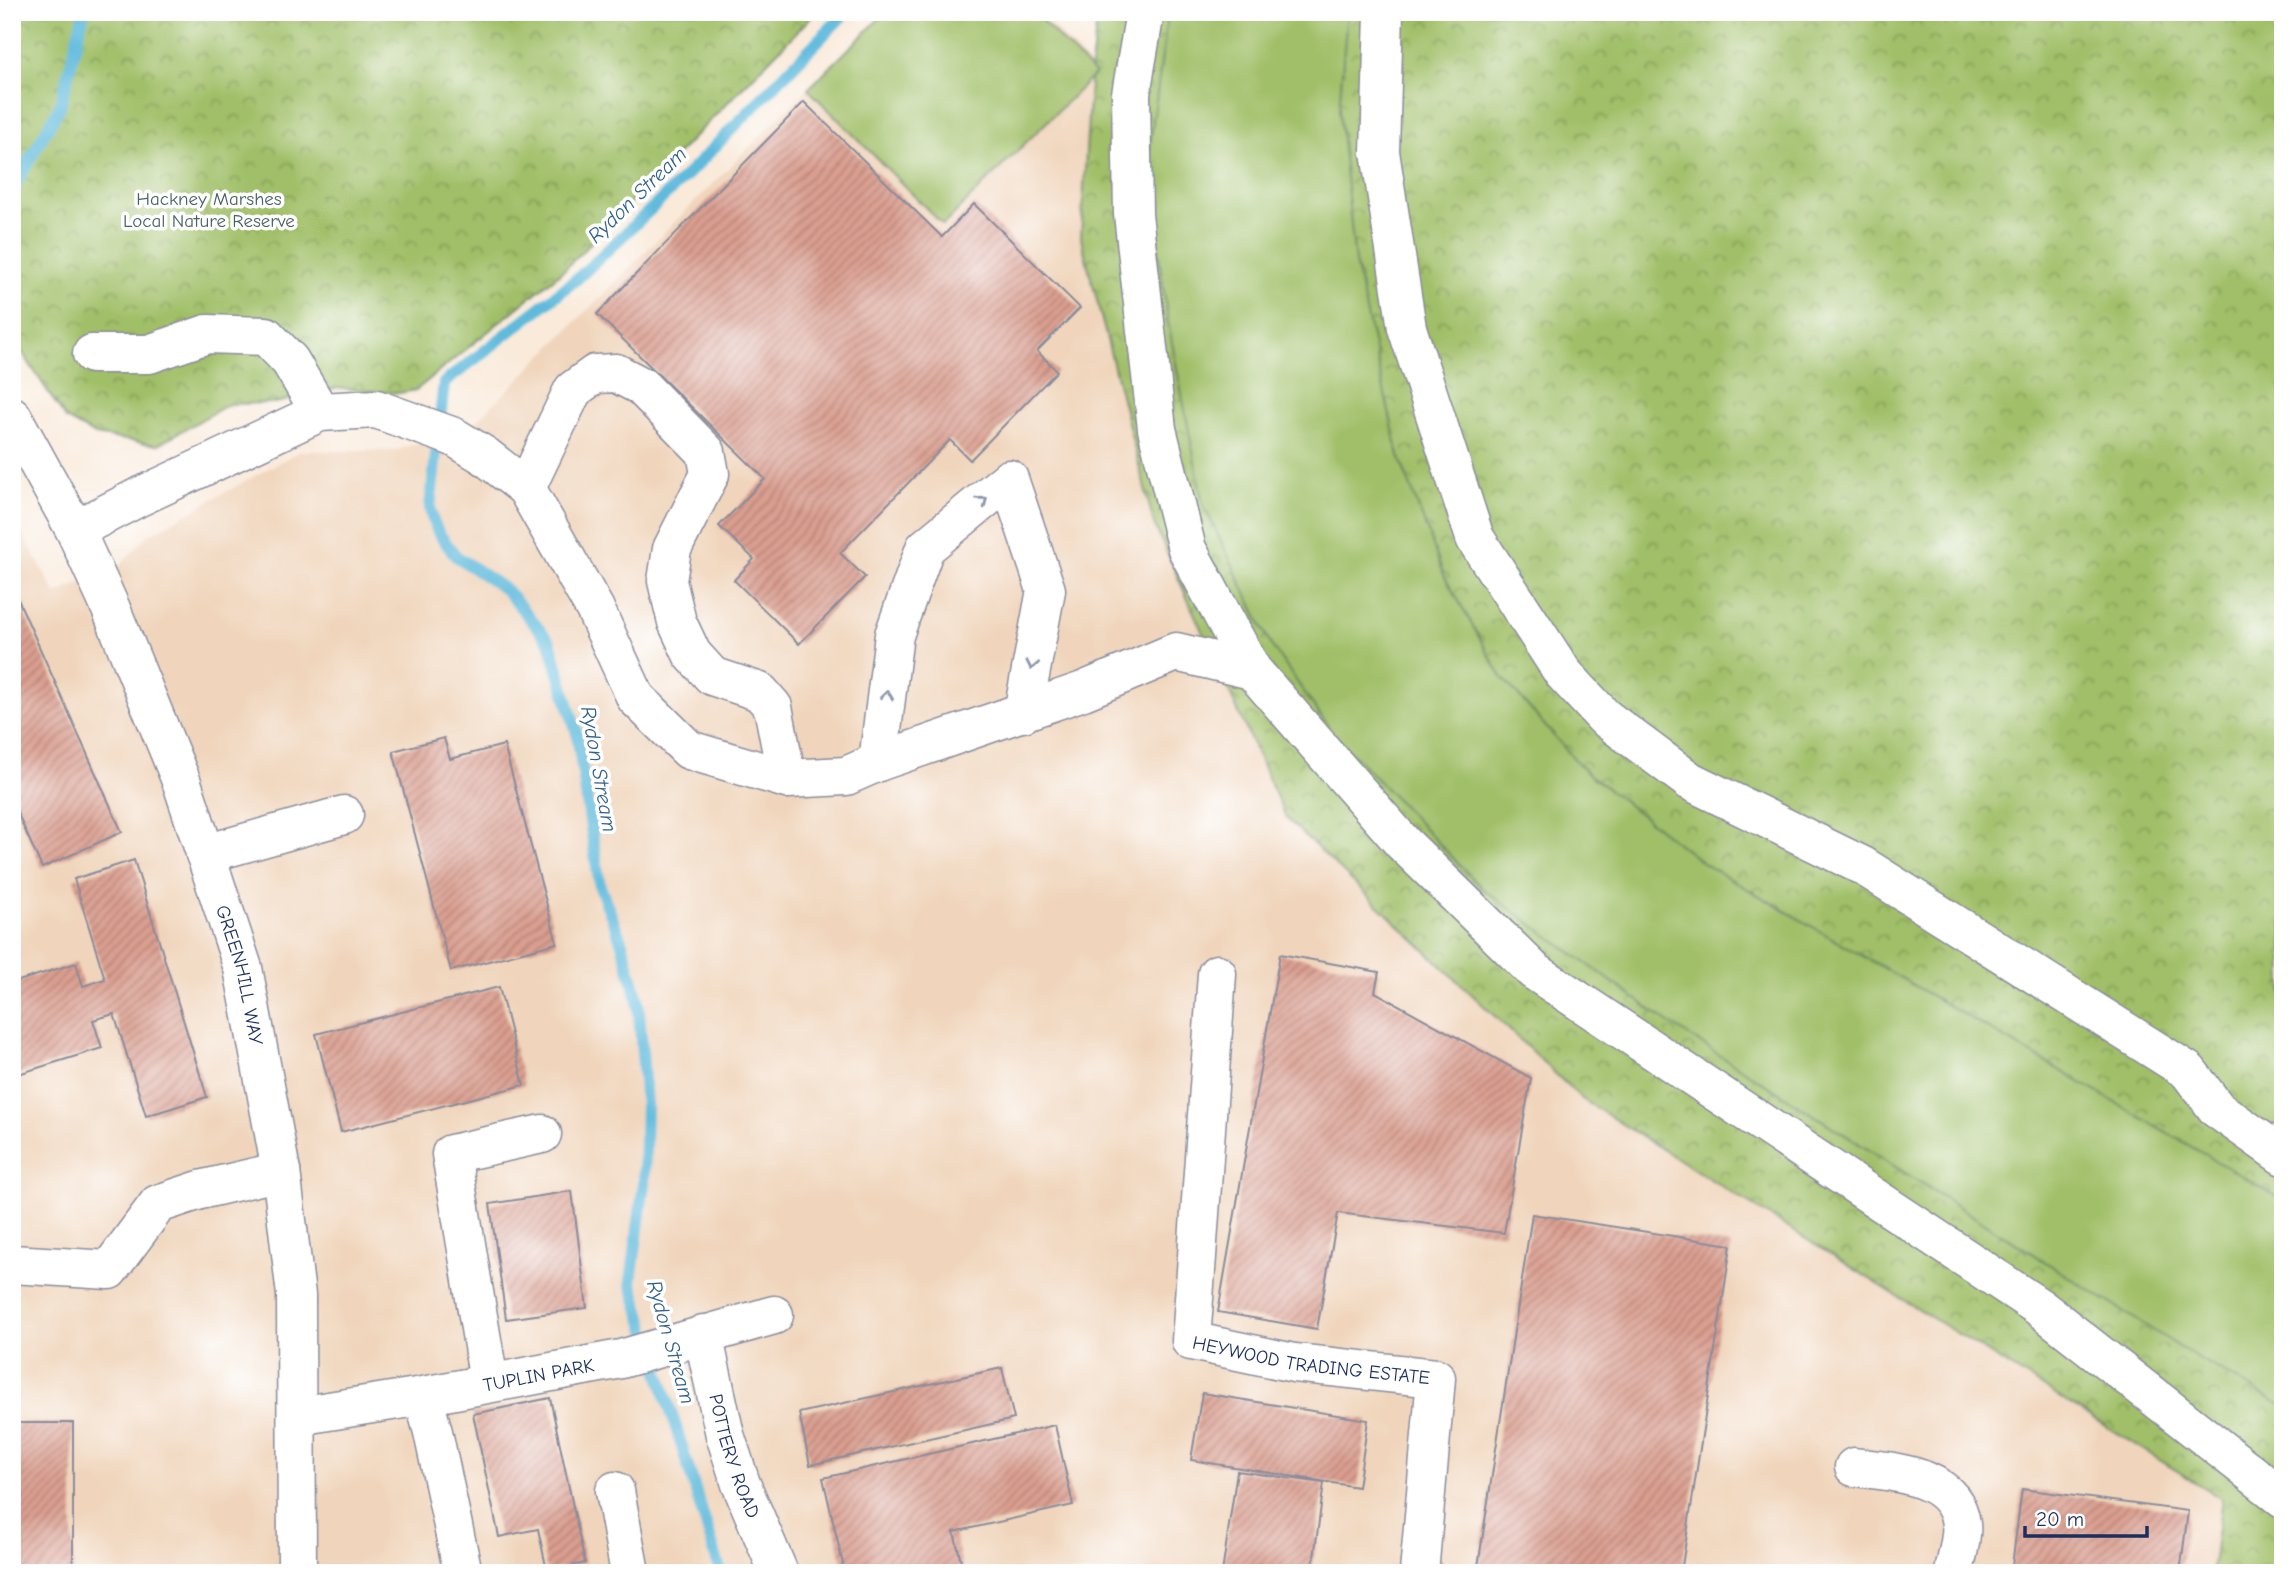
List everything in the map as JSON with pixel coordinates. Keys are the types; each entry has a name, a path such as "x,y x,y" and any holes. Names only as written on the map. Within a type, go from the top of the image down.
{"street":[{"path":"1145,12 1131,94 1133,214 1157,429 1188,549 1252,670 1403,843 1534,971 2039,1307 2283,1497"},
{"path":"1384,12 1380,152 1407,328 1475,538 1563,673 1604,717 1690,781 1863,866 2177,1063 2188,1071 2217,1109 2283,1156"},
{"path":"92,354 149,355 207,334 266,336 290,361 320,412"},
{"path":"526,488 573,390 595,373 617,373 641,386 706,452 710,474 672,549 667,581 674,612 692,654 712,676 760,692 773,707 787,779"},
{"path":"75,530 320,412 376,409 437,431 485,456 526,488 596,609 636,698 689,750 787,779 846,776 878,762 1083,691 1177,652 1252,670"},
{"name":"GREENHILL WAY","path":"12,416 75,530 111,609 182,783 243,968 281,1171 296,1295 297,1573"},
{"path":"878,762 894,635 925,548 1009,479 1046,590 1023,713"},
{"path":"205,853 344,815"},
{"name":"HEYWOOD TRADING ESTATE","path":"1217,974 1191,1341 1293,1363 1436,1378 1419,1573"},
{"path":"489,1382 451,1154 542,1135"},
{"path":"12,1264 108,1270 158,1204 200,1190 281,1171"},
{"name":"TUPLIN PARK","path":"297,1416 423,1396 621,1359 774,1315"},
{"name":"POTTERY ROAD","path":"703,1334 729,1447 741,1484 779,1573"},
{"path":"423,1396 463,1573"},
{"path":"1854,1468 1912,1474 1938,1488 1952,1500 1961,1524 1954,1573"},
{"path":"615,1491 630,1573"}],"shaded area":[{"path":"884,12 1039,12 1091,66 1081,238 1582,1099 2222,1499 2212,1573 12,1573 12,514 56,594 118,567 148,535 300,451 394,451 475,423"}],"green space":[{"name":"Hackney Marshes Local Nature Reserve","path":"12,12 816,12 565,269 416,390 399,393 336,388 276,403 229,404 157,445 95,435 66,419 12,337"},
{"path":"886,12 1033,12 1095,74 943,225 808,89"},
{"path":"1098,12 2283,12 2283,1573 2212,1573 2222,1499 1582,1099 1286,818 1154,524 1081,238 1091,66"},
{"path":"1168,12 1347,12 1339,111 1355,262 1399,456 1444,575 1501,676 1585,771 1703,863 2283,1200 2283,1406 2181,1348 1672,1025 1483,889 1335,736 1271,645 1203,504 1168,322 1147,166"}],"building":[{"path":"804,102 942,237 974,204 1080,308 1037,351 1057,371 970,460 950,440 840,553 865,577 799,644 734,580 754,559 719,526 765,479 597,314"},
{"path":"12,586 122,832 42,868 12,801"},
{"path":"444,738 450,759 504,745 557,943 451,971 393,751"},
{"path":"134,860 207,1097 146,1116 114,1014 93,1020 102,1048 12,1076 12,983 76,963 83,986 105,979 74,879"},
{"path":"1280,954 1379,972 1375,992 1531,1078 1504,1233 1338,1213 1317,1329 1218,1312"},
{"path":"499,987 524,1085 341,1132 316,1034"},
{"path":"572,1191 587,1308 506,1319 490,1204"},
{"path":"1532,1214 1731,1245 1681,1573 1477,1573"},
{"path":"1002,1368 1014,1419 810,1465 799,1413"},
{"path":"1202,1393 1368,1420 1358,1487 1191,1460"},
{"path":"550,1398 585,1563 547,1571 538,1529 499,1537 473,1414"},
{"path":"12,1423 73,1423 73,1573 12,1573"},
{"path":"1055,1425 1073,1505 954,1532 963,1569 945,1573 845,1573 823,1478"},
{"path":"1237,1471 1324,1483 1312,1573 1222,1573"},
{"path":"2022,1489 2188,1511 2180,1573 2011,1573"}],"waterway":[{"path":"12,191 60,106 84,12"},
{"name":"Rydon Stream","path":"721,1573 631,1282 644,1183 646,1105 638,999 622,943 600,887 577,734 550,642 506,590 456,556 439,534 430,508 444,383 578,278 686,176 846,12"}]}
